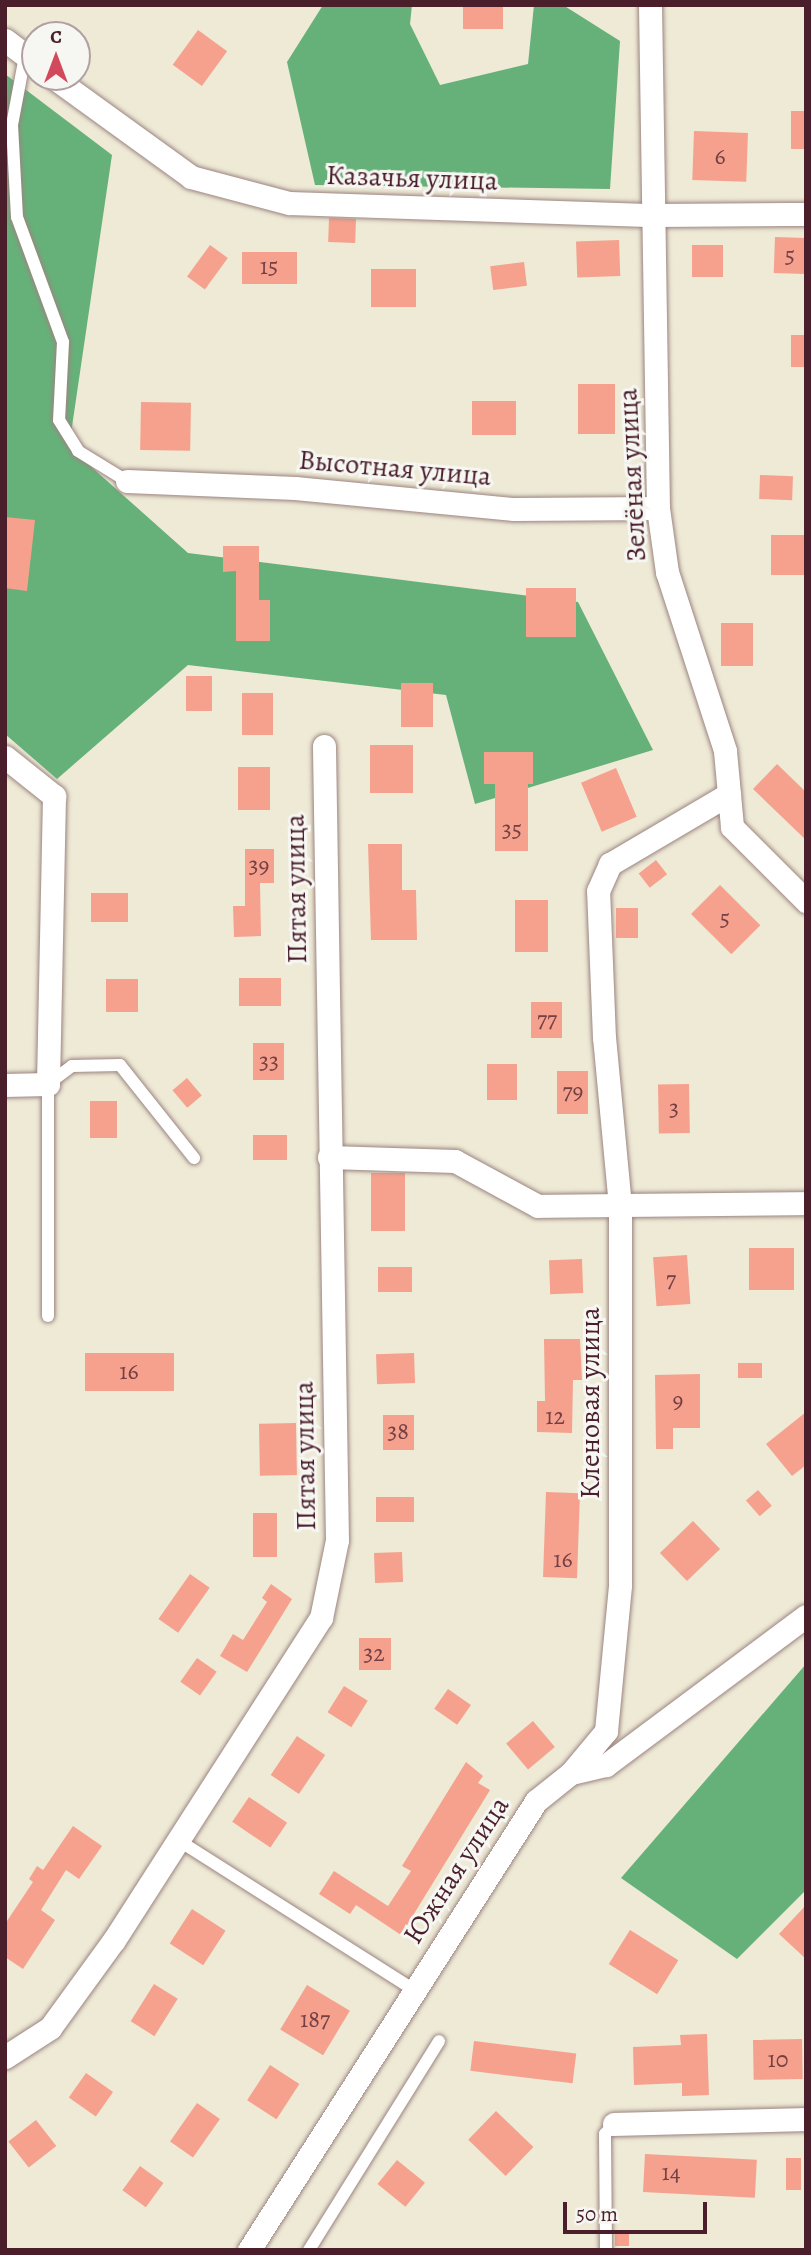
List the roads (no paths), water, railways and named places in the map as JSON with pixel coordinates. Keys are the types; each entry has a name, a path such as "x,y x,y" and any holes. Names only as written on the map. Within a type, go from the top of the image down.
{"street":[{"name":"Зелёная улица","path":"650,5 658,508 667,572 725,751 732,827 806,901"},
{"path":"5,40 21,52"},
{"name":"Казачья улица","path":"72,91 191,177 289,204 655,215 806,214"},
{"name":"Высотная улица","path":"127,481 295,488 514,509 658,508"},
{"name":"Пятая улица","path":"5,2057 50,2028 181,1842 264,1702 321,1618 337,1540 324,746"},
{"path":"5,757 54,796 48,1084 5,1085"},
{"name":"Кленовая улица","path":"571,1773 606,1731 620,1586 620,1206 604,1038 598,891 610,864 729,794"},
{"path":"329,1157 455,1161 538,1206 806,1203"},
{"name":"Южная улица","path":"249,2250 536,1801 571,1773 606,1765 806,1616"},
{"path":"614,2124 806,2119"}],"lane":[{"path":"21,91 12,125 17,217 64,342 59,420 78,451 127,481"},
{"path":"48,1315 48,1084 72,1066 120,1065 194,1158"},
{"path":"181,1842 414,1990"},
{"path":"309,2250 439,2041"},
{"path":"606,2250 605,2134 614,2124"}]}
